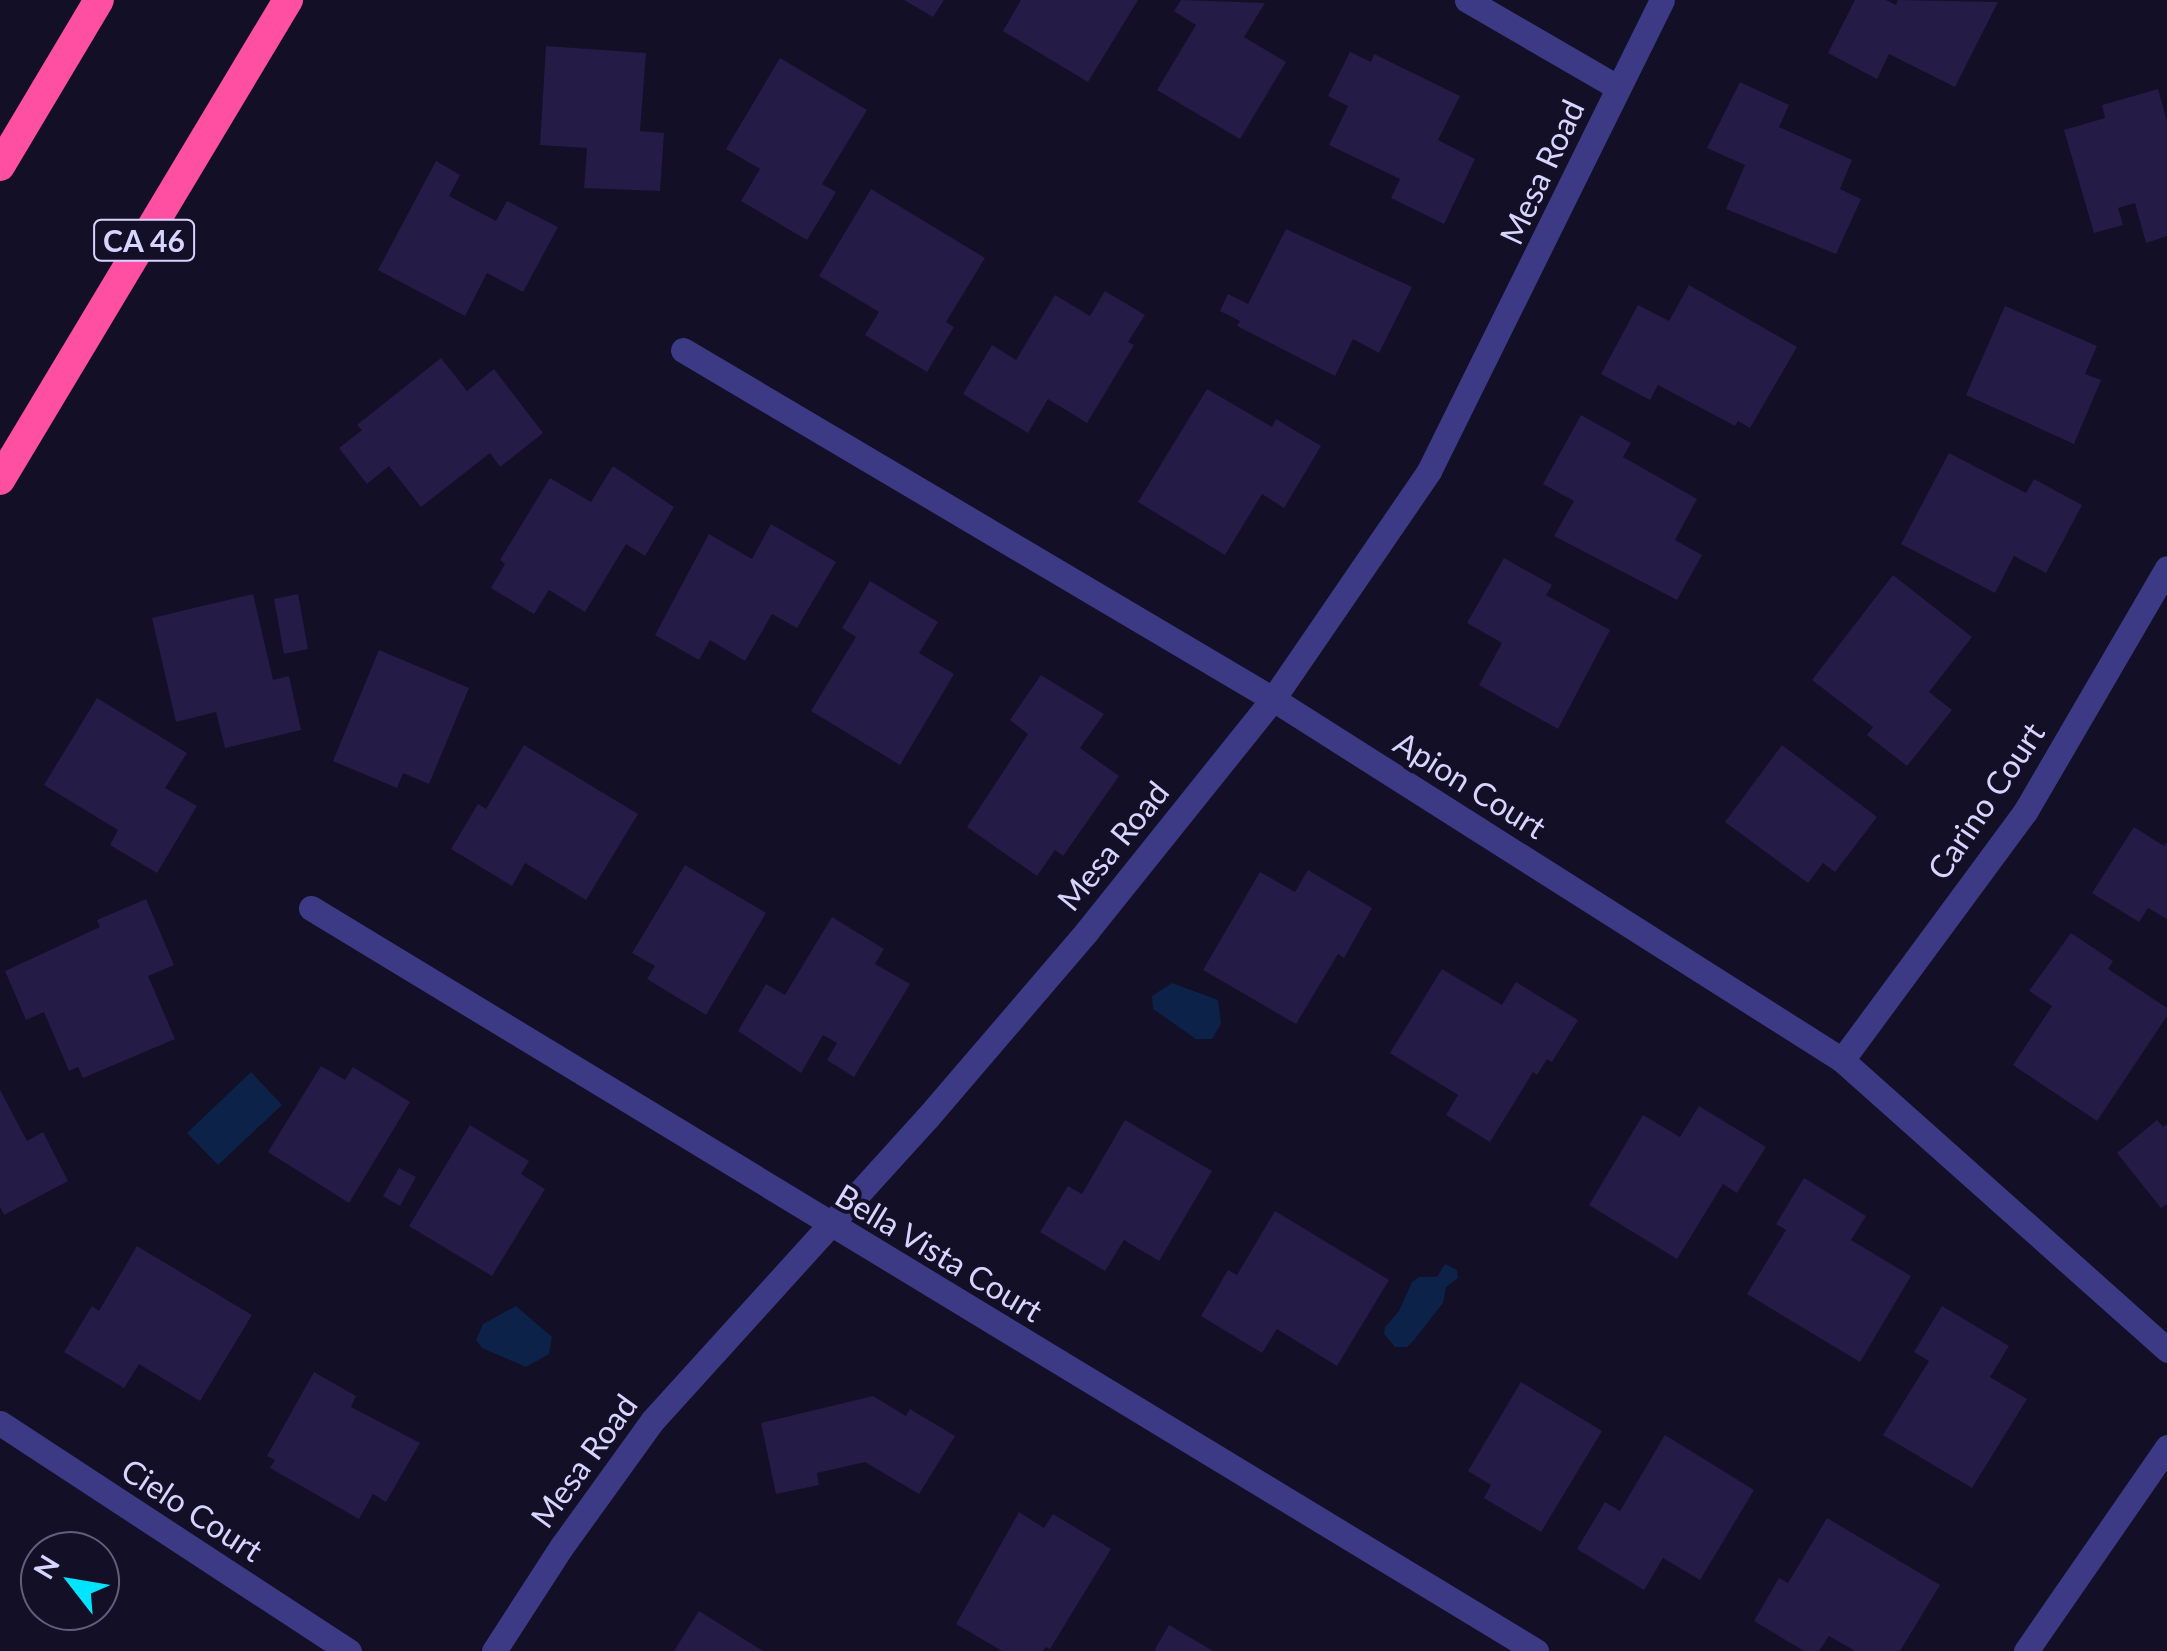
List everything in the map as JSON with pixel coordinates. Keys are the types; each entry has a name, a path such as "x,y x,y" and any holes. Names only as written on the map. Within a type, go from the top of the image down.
{"highway":[{"path":"0,166 99,0"},
{"name":"CA 46","path":"0,480 288,0"}],"street":[{"path":"1467,0 1617,87"},
{"name":"Mesa Road","path":"494,1651 562,1546 652,1420 927,1118 1087,931 1273,699 1429,471 1554,226 1617,87 1662,0"},
{"name":"Apion Court","path":"683,350 1273,699 1842,1060 2167,1350"},
{"name":"Carino Court","path":"1842,1060 2025,812 2167,568"},
{"name":"Bella Vista Court","path":"311,908 1536,1651"},
{"name":"Cielo Court","path":"0,1423 350,1651"},
{"path":"2026,1651 2167,1446"}],"water":[{"path":"1172,983 1218,1000 1221,1024 1212,1039 1196,1039 1153,1009 1152,996"},
{"path":"251,1072 282,1105 218,1165 187,1133"},
{"path":"1445,1264 1457,1270 1458,1278 1446,1287 1443,1303 1407,1347 1395,1347 1384,1334 1385,1327 1399,1311 1412,1282 1419,1277 1437,1277"},
{"path":"516,1306 552,1337 549,1354 526,1367 482,1348 476,1340 483,1324"}],"building":[{"path":"904,0 944,0 933,17"},
{"path":"1021,0 1138,0 1088,82 1003,31"},
{"path":"1181,0 1265,3 1244,37 1286,62 1240,139 1157,90 1196,25 1174,11"},
{"path":"1855,0 1886,0 1896,5 1898,0 1998,2 1955,87 1889,54 1877,79 1828,53"},
{"path":"546,46 646,53 640,131 664,133 660,191 584,188 587,148 540,145"},
{"path":"1350,52 1371,62 1374,54 1460,96 1438,140 1475,159 1444,224 1391,198 1400,179 1329,145 1348,106 1328,96"},
{"path":"780,58 867,110 822,184 836,192 807,240 741,201 760,169 726,149"},
{"path":"1740,82 1789,105 1779,127 1852,160 1840,189 1861,199 1836,254 1726,209 1745,165 1707,148"},
{"path":"2158,89 2167,121 2167,236 2146,243 2135,203 2118,208 2123,225 2094,233 2064,130 2105,118 2102,105"},
{"path":"436,161 460,175 449,196 496,221 507,201 558,227 523,292 487,273 465,316 378,270"},
{"path":"871,189 985,258 946,322 954,327 927,372 865,335 879,312 819,276"},
{"path":"1286,229 1412,287 1379,353 1353,339 1335,376 1237,326 1240,321 1220,311 1228,294 1248,304"},
{"path":"1689,285 1797,347 1750,428 1738,421 1735,426 1658,385 1650,400 1601,374 1638,305 1669,321"},
{"path":"1105,291 1145,315 1128,342 1134,345 1087,423 1048,399 1028,433 963,394 992,345 1016,360 1055,295 1090,316"},
{"path":"2005,306 2097,346 2085,374 2101,380 2074,444 1966,395"},
{"path":"441,358 467,391 494,369 543,433 500,467 490,453 421,507 389,466 367,484 339,448 362,430 357,425"},
{"path":"1207,389 1272,427 1276,419 1321,446 1284,508 1262,494 1225,555 1138,502"},
{"path":"1581,415 1631,443 1623,457 1697,499 1675,540 1702,555 1677,600 1554,536 1574,501 1543,484"},
{"path":"1949,453 2026,493 2034,479 2082,505 2046,573 2014,556 1995,593 1901,544"},
{"path":"613,466 674,507 645,556 626,544 585,612 549,590 534,614 491,588 505,564 500,560 550,478 591,502"},
{"path":"771,524 836,562 797,628 772,614 745,661 710,640 699,660 655,635 709,534 752,559"},
{"path":"1504,558 1552,585 1546,595 1610,630 1558,729 1479,685 1502,643 1467,623"},
{"path":"1893,575 1972,637 1929,692 1952,710 1907,766 1867,735 1873,727 1812,680"},
{"path":"870,581 938,622 919,653 954,674 900,765 811,711 856,637 842,628"},
{"path":"253,594 273,680 289,676 301,730 225,748 216,712 176,722 152,618"},
{"path":"298,594 308,649 284,654 274,599"},
{"path":"379,650 469,688 429,784 403,773 397,788 333,761"},
{"path":"1041,675 1104,714 1080,748 1119,776 1063,856 1055,850 1037,876 967,827 1028,734 1010,720"},
{"path":"97,698 187,753 165,788 197,806 157,873 110,845 118,830 44,785"},
{"path":"524,745 638,814 586,900 525,863 512,886 451,849 478,804 486,809"},
{"path":"1782,745 1877,817 1835,872 1823,863 1808,883 1725,822"},
{"path":"2134,827 2164,846 2167,842 2167,919 2148,908 2139,922 2092,893"},
{"path":"685,865 766,913 706,1015 647,979 655,966 632,953"},
{"path":"1308,870 1372,908 1344,958 1338,954 1296,1024 1203,970 1260,872 1295,892"},
{"path":"146,899 174,965 148,976 175,1039 83,1078 78,1067 69,1071 44,1012 26,1020 5,971 100,927 97,920"},
{"path":"832,917 884,949 875,964 910,984 854,1077 827,1060 837,1043 823,1035 801,1073 738,1031 766,984 785,995"},
{"path":"2071,933 2113,961 2108,969 2167,1008 2167,1016 2097,1121 2013,1065 2052,1006 2029,991"},
{"path":"1442,969 1502,1005 1516,982 1578,1020 1552,1062 1547,1059 1537,1075 1533,1072 1490,1142 1446,1115 1458,1095 1390,1053"},
{"path":"321,1066 345,1080 353,1067 410,1102 349,1203 268,1152"},
{"path":"0,1090 27,1141 43,1132 68,1181 4,1215 0,1207"},
{"path":"1699,1106 1766,1147 1737,1193 1723,1184 1677,1259 1589,1205 1643,1115 1680,1137"},
{"path":"1125,1120 1212,1171 1159,1261 1124,1240 1105,1271 1040,1232 1068,1186 1082,1194"},
{"path":"2157,1120 2163,1127 2167,1124 2167,1204 2161,1208 2117,1153"},
{"path":"470,1125 529,1161 521,1174 545,1189 492,1276 409,1226"},
{"path":"399,1168 416,1177 400,1206 383,1196"},
{"path":"1804,1178 1866,1216 1851,1240 1911,1276 1860,1362 1747,1294 1786,1230 1776,1224"},
{"path":"1275,1211 1389,1280 1337,1366 1277,1329 1262,1353 1201,1316 1228,1270 1237,1275"},
{"path":"137,1246 252,1315 200,1401 139,1364 124,1388 64,1352 92,1306 99,1311"},
{"path":"1942,1306 2009,1346 1990,1377 2027,1399 1972,1488 1883,1435 1929,1361 1914,1352"},
{"path":"314,1372 356,1396 351,1407 420,1443 386,1502 373,1494 359,1519 270,1468 275,1460 267,1456"},
{"path":"1521,1382 1602,1431 1541,1532 1484,1498 1491,1485 1468,1471"},
{"path":"873,1396 906,1416 910,1409 955,1436 919,1494 865,1462 817,1473 819,1485 776,1494 761,1423"},
{"path":"1665,1435 1754,1490 1700,1580 1663,1558 1644,1590 1577,1549 1605,1502 1620,1511"},
{"path":"1019,1512 1044,1528 1053,1514 1111,1549 1050,1649 1046,1647 1043,1651 1002,1651 956,1624"},
{"path":"1827,1518 1940,1585 1900,1651 1855,1651 1829,1636 1819,1651 1804,1651 1754,1621 1779,1578 1788,1583"},
{"path":"699,1611 763,1651 674,1651"},
{"path":"1169,1625 1213,1651 1154,1651"}]}
